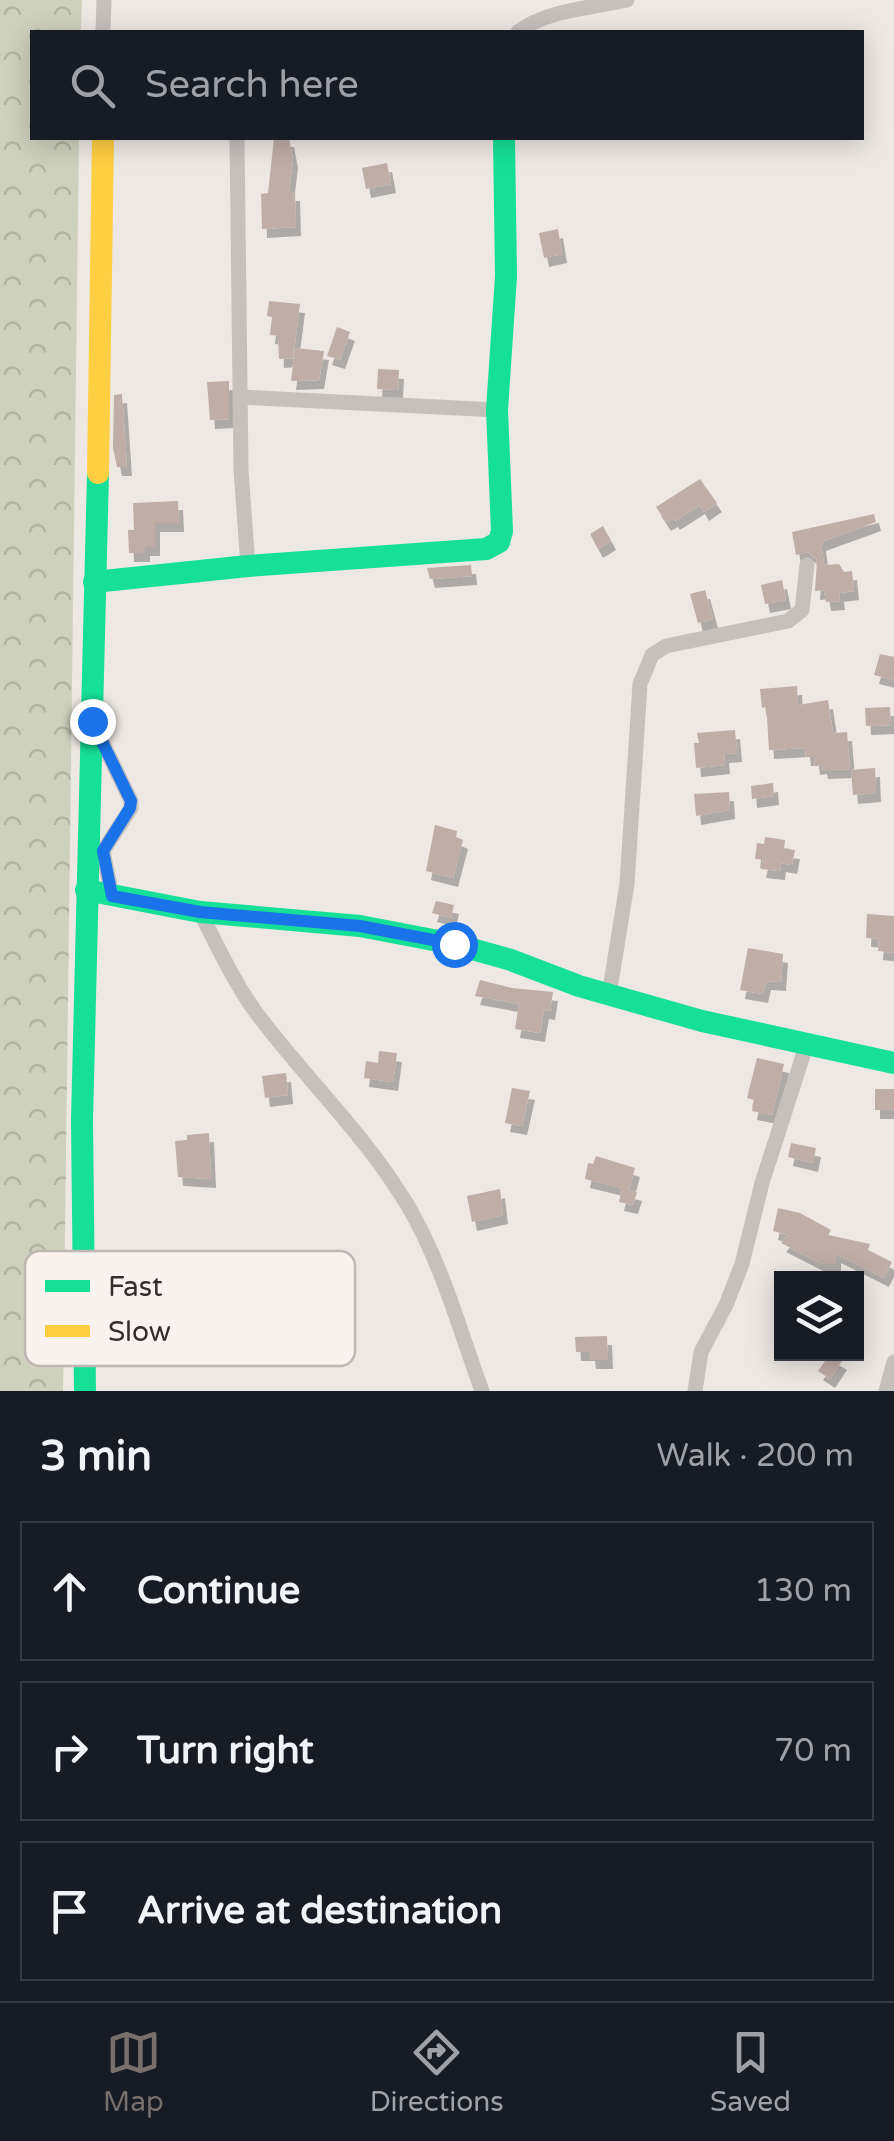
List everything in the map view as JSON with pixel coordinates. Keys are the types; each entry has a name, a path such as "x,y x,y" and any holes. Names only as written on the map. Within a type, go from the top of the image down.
{"street":[{"path":"103,30 104,0"},
{"path":"521,30 548,18 627,0"},
{"path":"83,1251 86,890 103,140"},
{"path":"237,140 241,470 248,566"},
{"path":"94,582 248,566 486,549 499,542 502,531 496,410 506,276 504,140"},
{"path":"241,398 496,410"},
{"path":"608,995 626,884 640,684 652,656 666,646 788,621 802,610 807,564"},
{"path":"92,721 131,801 103,851 112,896"},
{"path":"86,890 200,912 401,933 511,960 608,995 702,1021 894,1064"},
{"path":"200,912 259,1016 336,1106 406,1203 434,1252 482,1391"},
{"path":"695,1391 701,1352 742,1264 762,1183 806,1043"},
{"path":"886,1391 894,1362"},
{"path":"85,1366 85,1391"}],"green space":[{"path":"0,0 82,0 81,30 30,30 30,140 79,140 65,1251 25,1251 25,1366 63,1366 63,1391 0,1391"}],"building":[{"path":"274,140 289,140 293,159 289,192 295,192 296,227 262,229 261,194 268,193"},
{"path":"387,163 391,184 366,189 362,168"},
{"path":"558,229 562,254 544,258 539,233"},
{"path":"269,301 300,304 293,358 279,359 278,336 270,335"},
{"path":"337,327 350,332 340,360 327,356"},
{"path":"295,348 324,351 319,380 291,381"},
{"path":"378,369 399,370 398,390 377,389"},
{"path":"229,381 229,419 210,420 207,382"},
{"path":"122,394 127,467 117,467 113,448 114,395"},
{"path":"700,479 717,503 704,512 700,505 675,521 673,518 666,522 656,507"},
{"path":"178,501 179,523 155,523 155,547 145,547 145,553 129,553 128,530 134,530 133,503"},
{"path":"874,514 876,522 821,542 824,565 839,564 844,572 852,571 854,591 839,593 840,601 826,602 824,590 815,591 817,560 808,552 796,555 792,532"},
{"path":"603,526 611,541 598,549 590,534"},
{"path":"471,565 472,576 430,579 427,568"},
{"path":"782,580 786,600 765,604 761,585"},
{"path":"705,590 713,619 698,623 690,594"},
{"path":"880,654 894,657 894,680 874,675"},
{"path":"797,686 798,705 828,700 833,733 847,732 850,769 823,770 822,765 815,766 814,757 806,757 805,748 769,750 760,689"},
{"path":"890,707 891,725 866,726 865,708"},
{"path":"735,730 737,753 724,754 725,765 696,768 697,733"},
{"path":"875,768 876,793 853,795 851,770"},
{"path":"773,783 774,796 752,799 751,786"},
{"path":"729,792 730,810 696,816 694,794"},
{"path":"435,825 457,831 456,837 463,840 453,878 426,871"},
{"path":"765,837 785,840 784,849 795,850 792,865 781,863 780,871 761,869 763,860 755,859 757,843 764,844"},
{"path":"436,901 454,905 451,918 432,913"},
{"path":"867,914 894,916 894,953 878,951 879,939 866,938"},
{"path":"748,948 783,954 781,982 766,981 763,994 740,990"},
{"path":"480,980 553,992 550,1011 544,1010 540,1033 515,1029 519,1004 475,996"},
{"path":"379,1051 397,1053 393,1082 364,1078 366,1061 378,1063"},
{"path":"757,1058 784,1064 772,1115 752,1111 754,1100 747,1098"},
{"path":"286,1073 288,1095 265,1098 262,1076"},
{"path":"512,1088 530,1091 522,1126 505,1123"},
{"path":"875,1089 894,1089 894,1110 875,1110"},
{"path":"209,1133 211,1179 178,1177 175,1141 187,1140 187,1135"},
{"path":"791,1143 816,1148 813,1163 788,1157"},
{"path":"596,1156 635,1168 629,1190 637,1192 633,1205 619,1202 622,1188 585,1179 588,1163 593,1164"},
{"path":"500,1189 503,1215 472,1222 467,1196"},
{"path":"778,1208 800,1213 831,1230 828,1235 870,1244 868,1250 892,1262 884,1278 836,1254 836,1264 822,1264 781,1243 788,1235 773,1231"},
{"path":"607,1336 608,1360 591,1360 590,1352 576,1352 575,1337"},
{"path":"825,1361 842,1361 830,1379 818,1371"}],"traffic: fast":[{"path":"94,582 248,566 486,549 499,542 502,531 497,410 506,276 504,140"},
{"path":"83,1251 82,1120 98,473"},
{"path":"86,890 200,912 360,926 454,944 579,986 702,1021 894,1063"},
{"path":"85,1366 85,1391"}],"traffic: slow":[{"path":"98,473 103,140"}],"route":[{"path":"92,721 131,801 103,851 112,896 248,918 360,926 454,944"}]}
